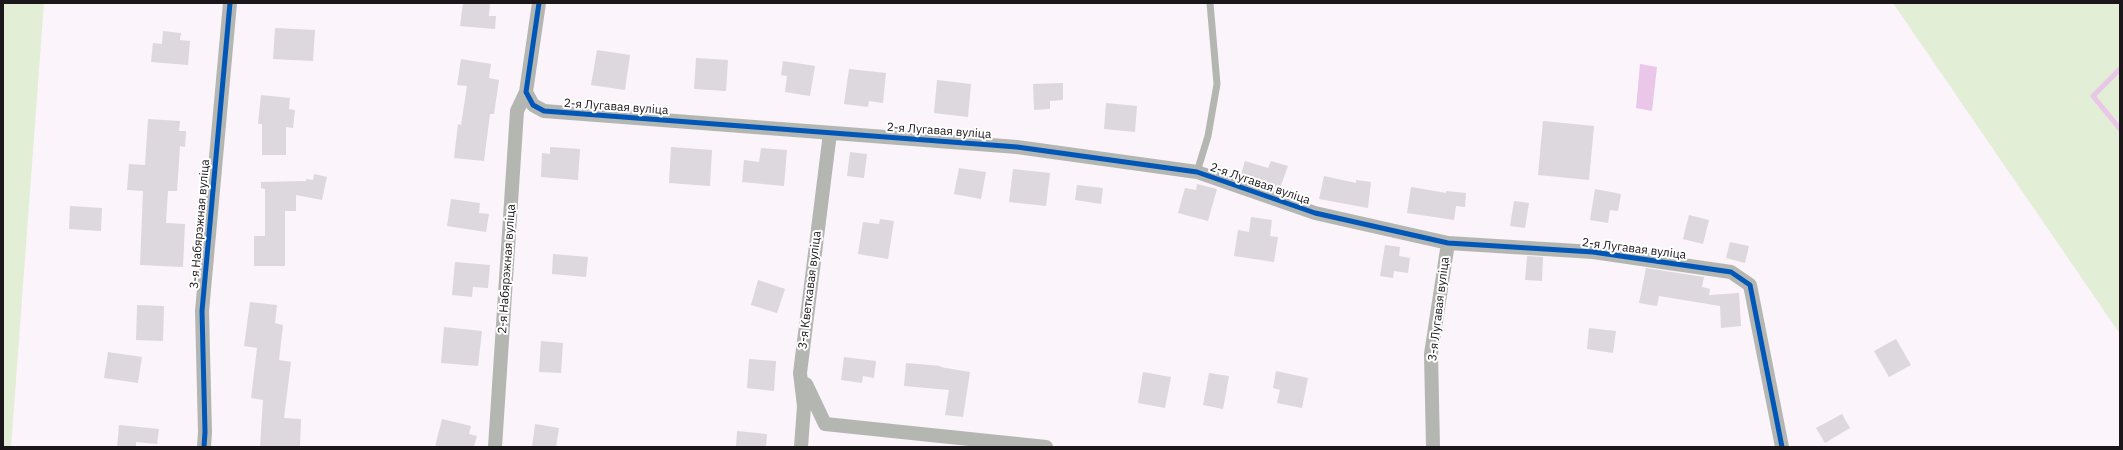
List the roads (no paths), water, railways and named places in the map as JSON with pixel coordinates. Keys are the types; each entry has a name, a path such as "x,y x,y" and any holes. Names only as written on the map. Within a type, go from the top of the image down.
{"street":[{"name":"3-я Набярэжная вуліца","path":"204,447 205,432 202,311 230,3"},
{"name":"2-я Набярэжная вуліца","path":"495,447 517,110 526,92 539,3"},
{"name":"2-я Лугавая вуліца","path":"526,92 533,106 544,111 1017,147 1197,172 1315,213 1448,243 1593,252 1731,272 1750,285 1782,447"},
{"name":"3-я Кветкавая вуліца","path":"801,447 804,406 800,373 830,133"},
{"name":"3-я Лугавая вуліца","path":"1433,447 1431,354 1448,243"},
{"path":"800,373 825,424 1046,447"}],"lane":[{"path":"1197,172 1208,136 1217,84 1210,3"}],"waterway":[{"path":"2120,69 2093,96 2120,129"}]}
